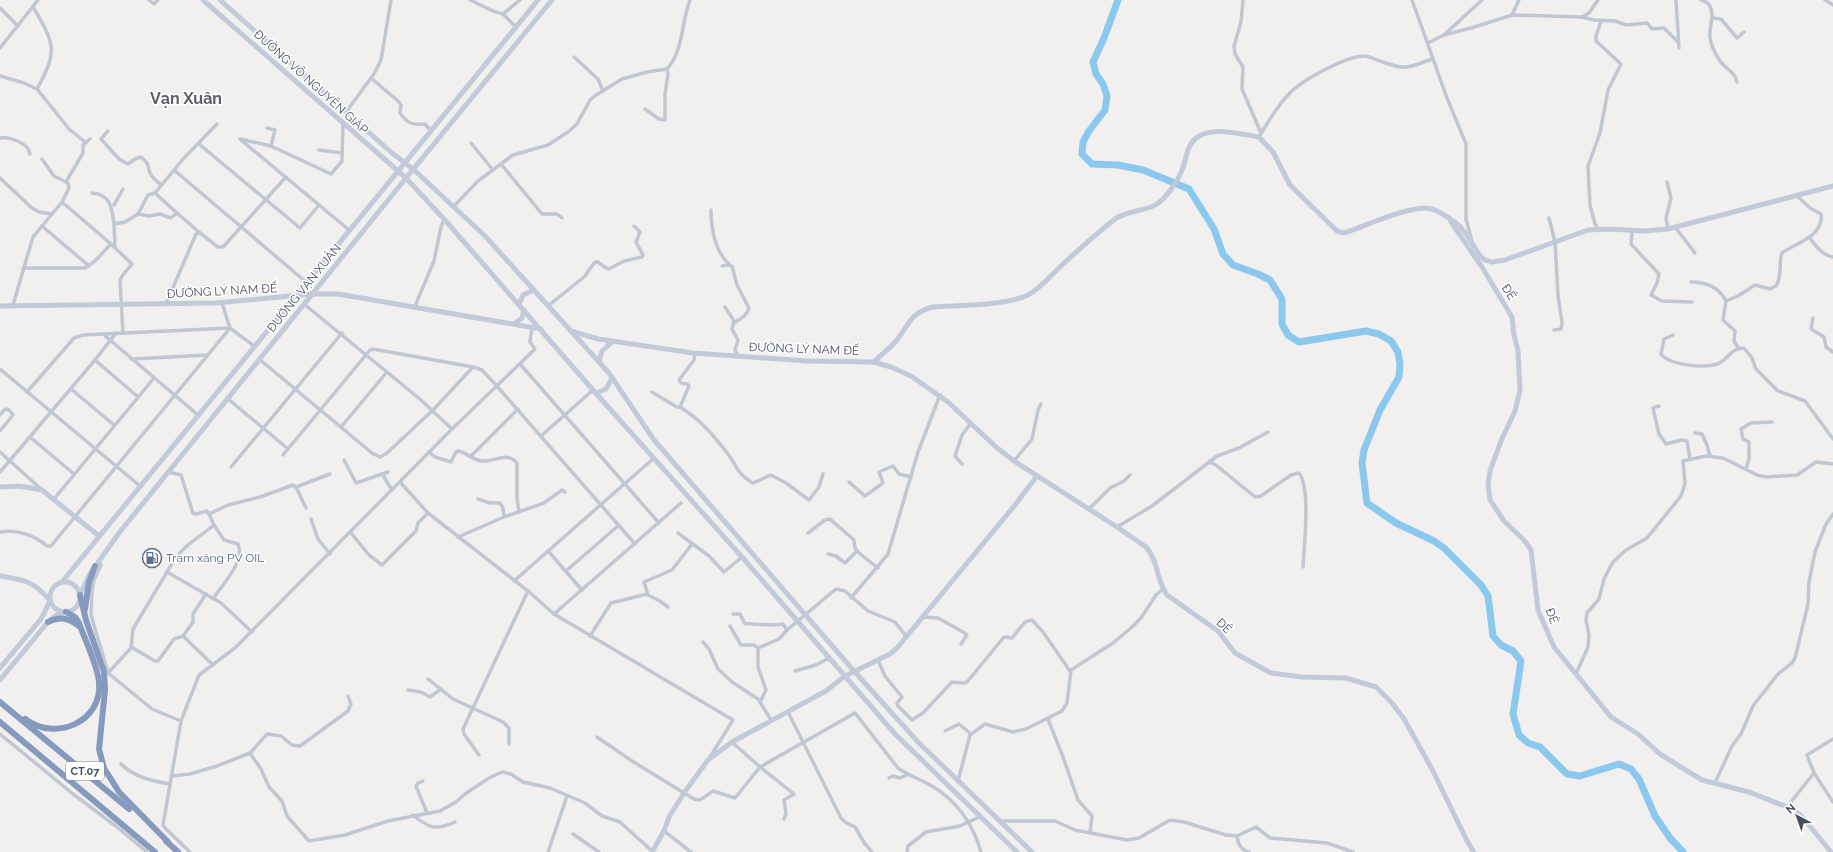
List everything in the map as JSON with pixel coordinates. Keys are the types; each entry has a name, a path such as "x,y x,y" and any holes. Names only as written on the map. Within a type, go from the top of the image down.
{"highway":[{"path":"86,620 87,594 96,563"},
{"path":"80,595 86,620 104,672 105,680 99,749 104,768 119,792 168,842"},
{"path":"0,698 29,721 49,729 68,728 91,711 97,698 99,682 80,627 75,617 66,612"},
{"path":"48,622 62,618 73,621 80,627"},
{"name":"CT.07","path":"0,702 168,842 178,852"},
{"name":"CT.07","path":"0,722 155,852"},
{"path":"0,727 64,780 84,791"}],"main road":[{"name":"ĐƯỜNG VÕ NGUYÊN GIÁP","path":"204,0 406,178 541,328 594,391 742,557 895,734 979,817 1017,852"},
{"name":"ĐƯỜNG VÕ NGUYÊN GIÁP","path":"220,0 340,107 404,163 413,169 485,236 599,362 612,378 654,440 854,671 918,742 1032,852"},
{"name":"ĐƯỜNG VẠN XUÂN","path":"62,582 294,296 538,0"},
{"name":"ĐƯỜNG VẠN XUÂN","path":"80,595 96,563 168,472 311,294 552,0"},
{"path":"333,115 340,107"},
{"name":"ĐƯỜNG LÝ NAM ĐẾ","path":"570,330 598,339 695,354 807,361 874,362 897,340 914,316 921,310 933,307 1008,301 1030,294 1115,219 1124,214 1158,203 1170,191 1181,172 1188,148 1199,136 1218,132 1260,135"},
{"path":"1260,135 1273,152 1290,185 1337,231 1344,233 1418,208 1432,210 1456,223 1485,260 1492,262 1513,258 1588,230 1653,231 1675,227 1833,186"},
{"name":"ĐÊ","path":"1447,218 1458,230 1512,317 1518,351 1520,390 1515,411 1501,441 1490,471 1488,485 1490,500 1504,521 1524,540 1531,550 1538,610 1554,647 1611,717 1638,734 1660,754 1702,780 1748,792 1787,807 1798,814 1808,824 1831,852"},
{"path":"519,304 523,295 534,290"},
{"name":"ĐƯỜNG LÝ NAM ĐẾ","path":"0,306 222,303 311,294 338,294 541,328"},
{"path":"514,324 522,318 524,310"},
{"path":"599,362 602,351 614,341"},
{"path":"874,362 907,373 940,396 996,447 1037,476 1118,527 1146,547 1152,554 1157,564 1163,589"},
{"path":"594,391 606,389 612,378"},
{"path":"652,852 664,831 669,817 708,760 732,742 826,691 845,676 878,660 897,648 1015,506 1037,476"},
{"path":"0,487 19,486 42,490 99,536"},
{"path":"688,497 696,490"},
{"path":"0,576 25,580 34,584 56,609 66,612"},
{"path":"0,668 41,619 50,601 51,591 54,587 62,582 72,583 80,595 80,600 75,608 57,615 48,622 1,679"},
{"name":"ĐÊ","path":"1163,589 1172,600 1218,632 1235,652 1271,673 1302,677 1346,678 1376,687 1392,703 1404,719 1432,768 1467,841 1474,852"}],"street":[{"path":"0,46 38,0"},
{"path":"149,0 154,4 158,0"},
{"path":"346,112 371,78 381,60 391,0"},
{"path":"470,0 503,14 516,26"},
{"path":"503,14 520,0"},
{"path":"645,109 652,112 659,119 665,120 665,93 668,75 667,69 679,46 686,11 690,0"},
{"path":"1243,0 1241,22 1234,46 1234,54 1243,67 1242,89 1260,135"},
{"path":"1412,0 1428,43 1432,59 1466,144 1466,218 1473,246"},
{"path":"1444,35 1482,0"},
{"path":"1512,15 1519,0"},
{"path":"1582,17 1589,13 1598,0"},
{"path":"1676,0 1679,48"},
{"path":"1701,0 1709,4 1712,18 1710,39 1720,61 1735,75 1737,82"},
{"path":"1825,0 1833,5"},
{"path":"32,7 46,29 50,39 51,54 50,63 37,89"},
{"path":"0,8 18,26"},
{"path":"1428,43 1444,35 1512,15 1582,17 1601,21 1615,21 1626,25 1647,23 1651,29 1664,28 1678,42"},
{"path":"1712,18 1721,19 1737,38 1744,32"},
{"path":"1598,229 1594,222 1590,205 1588,166 1600,133 1608,90 1621,64 1596,41 1596,36 1601,21"},
{"path":"1260,135 1291,91 1315,75 1337,64 1365,56 1398,68 1405,68 1432,59"},
{"path":"574,57 598,79 603,91"},
{"path":"453,207 478,181 517,153 548,145 568,132 577,124 590,100 603,91 622,79 647,72 667,69"},
{"path":"0,76 24,83 37,89 69,129 85,142"},
{"path":"371,78 398,101 401,105 400,113 408,123 413,125 425,124 431,130"},
{"path":"114,224 125,222 138,214 148,195 154,193 217,124"},
{"path":"343,124 342,161 332,174 271,146 240,140 349,230"},
{"path":"267,128 275,130 271,146"},
{"path":"108,131 101,139 111,151 128,164 141,157 149,166 152,177 161,185"},
{"path":"0,138 13,139 26,147 30,154"},
{"path":"66,182 83,153 82,146 90,139"},
{"path":"471,143 493,170"},
{"path":"199,144 300,228 319,205"},
{"path":"319,150 342,153"},
{"path":"13,305 33,237 62,202 69,188 69,184 54,176 42,159"},
{"path":"501,164 542,214 557,214 562,218"},
{"path":"174,170 306,282"},
{"path":"154,193 200,233 218,247 222,248 267,200 286,177"},
{"path":"0,178 36,210 52,214"},
{"path":"1667,182 1671,198 1666,218 1668,228"},
{"path":"113,207 123,189"},
{"path":"92,193 101,194 107,198 113,207 114,248"},
{"path":"1726,301 1755,286 1770,289 1776,286 1780,277 1779,266 1782,252 1809,237 1819,226 1822,215 1806,205 1796,195"},
{"path":"62,202 132,264 120,278 123,333"},
{"path":"711,210 712,227 722,258 730,265 737,285 749,308 748,312 734,323 732,329 738,340 736,350 738,356"},
{"path":"138,214 149,216 160,214 171,218 177,213"},
{"path":"1456,223 1466,218"},
{"path":"1549,218 1554,242 1562,327 1560,330 1554,330"},
{"path":"416,306 434,261 444,219"},
{"path":"42,226 89,266"},
{"path":"548,306 584,277 594,262 598,262 606,268 609,268 624,261 642,257 636,241 640,232 634,226"},
{"path":"1675,227 1696,253"},
{"path":"1632,230 1631,244 1659,274 1657,283 1651,295 1662,300 1692,302"},
{"path":"166,304 196,234 200,233"},
{"path":"1809,237 1822,251 1828,256 1833,257"},
{"path":"23,268 80,269 89,266 110,244"},
{"path":"722,266 730,265"},
{"path":"1691,282 1707,283 1720,293 1726,301 1723,320 1735,331 1734,341 1739,349"},
{"path":"222,303 230,328 254,346"},
{"path":"304,304 367,354 432,410 452,430"},
{"path":"725,307 734,323"},
{"path":"1813,318 1811,329 1824,337 1826,347 1833,352"},
{"path":"190,852 164,827 181,721 199,675 235,648 252,632 496,385 535,349 530,342 532,327"},
{"path":"27,392 74,338 83,335 230,328"},
{"path":"0,532 21,532 36,538 49,547 76,517 230,328"},
{"path":"0,472 71,389 116,333"},
{"path":"231,467 342,333"},
{"path":"103,334 198,415"},
{"path":"1673,335 1664,340 1661,354 1668,360 1691,365 1718,363 1727,355 1739,349 1742,348 1746,350 1752,358 1756,369 1778,391 1805,401 1831,434 1833,439"},
{"path":"283,455 287,448 367,354 373,349 473,366 482,370 518,409 635,544"},
{"path":"680,407 689,386 681,383 679,380 694,360 695,354"},
{"path":"131,358 208,355"},
{"path":"259,359 340,428 372,453 380,456 387,453 432,410 473,366"},
{"path":"95,360 137,396"},
{"path":"520,364 658,523"},
{"path":"0,377 2,371 140,486"},
{"path":"340,428 387,372"},
{"path":"54,499 137,396 154,378"},
{"path":"71,389 114,424"},
{"path":"541,436 594,391"},
{"path":"652,392 677,407 680,407 705,425 730,457 737,471 751,482 754,483 772,475 786,483 809,500 819,487 823,474"},
{"path":"851,598 878,568 889,550 924,433 940,396"},
{"path":"228,398 287,448"},
{"path":"1014,460 1032,439 1038,410 1041,404"},
{"path":"1659,406 1653,408 1660,437 1666,444 1681,440 1687,441 1690,459"},
{"path":"471,456 518,409"},
{"path":"0,415 4,410 8,410 13,414 12,418 0,431"},
{"path":"1746,468 1749,459 1749,442 1743,439 1741,429 1750,423 1772,422"},
{"path":"962,464 955,456 962,435 971,423"},
{"path":"1118,527 1152,506 1217,456 1239,448 1268,432"},
{"path":"1695,433 1702,434 1704,437 1710,456"},
{"path":"30,437 74,474"},
{"path":"429,452 435,457 451,462 457,451 484,462 502,458 514,460 517,463 517,498 519,512"},
{"path":"0,452 42,490"},
{"path":"1576,674 1588,647 1589,635 1586,620 1587,614 1599,599 1604,579 1613,562 1626,550 1647,538 1681,496 1685,484 1683,461 1710,456 1723,458 1761,476 1792,476 1802,472 1816,462 1833,464"},
{"path":"514,581 654,458"},
{"path":"344,460 356,483 388,472"},
{"path":"1209,462 1216,465 1252,496 1258,497 1265,494 1291,474 1299,473 1305,487 1303,567"},
{"path":"849,482 864,496 883,483 879,472 882,469 893,466 901,475 911,477"},
{"path":"168,472 181,474 193,514 206,511 210,514 214,525 224,540 238,544 239,553 234,569 213,598"},
{"path":"210,514 228,505 260,497 291,485 296,487 330,474"},
{"path":"382,474 392,490"},
{"path":"1089,509 1110,488 1124,481 1130,475"},
{"path":"400,482 428,513 528,591 554,614 733,720 708,760"},
{"path":"296,487 306,508"},
{"path":"458,537 544,503 562,490 565,492"},
{"path":"478,499 490,503 500,503 503,508 504,518"},
{"path":"554,614 681,503"},
{"path":"351,532 369,555 382,565 416,531 418,523 428,513"},
{"path":"1715,783 1732,746 1741,734 1753,706 1778,674 1792,663 1808,604 1808,585 1815,552 1826,524 1833,514"},
{"path":"808,533 829,518 854,540 857,551 878,568"},
{"path":"311,519 318,539 330,554"},
{"path":"108,673 131,647 133,628 176,556 183,548 214,525"},
{"path":"566,571 619,525"},
{"path":"678,533 709,556 724,572 742,557"},
{"path":"668,607 647,594 644,582 672,570 692,544"},
{"path":"548,551 582,590"},
{"path":"828,554 836,556 845,563 857,551"},
{"path":"96,563 101,565 92,591 91,615 108,673 155,711 181,721"},
{"path":"166,572 213,598 233,613 252,632"},
{"path":"758,648 778,639 836,589 845,592 868,611 895,622 906,636"},
{"path":"1070,671 1113,643 1131,628 1141,618 1156,595 1163,589"},
{"path":"479,755 463,731 528,591"},
{"path":"131,647 157,661 174,639 183,636 193,622 193,614 206,594"},
{"path":"590,636 611,604 647,594"},
{"path":"733,614 740,614 745,624 759,623 771,626 783,624 788,630"},
{"path":"922,617 938,618 963,632 967,635 961,644"},
{"path":"878,660 886,676 902,696 897,703 898,706 912,720 923,713 952,682 967,682 1004,637 1012,638 1028,620 1032,620 1043,632 1070,671 1070,687 1065,707 1062,711 1026,729 1013,732 984,724 971,734 958,781"},
{"path":"730,626 741,645 754,645 758,648"},
{"path":"183,636 213,665"},
{"path":"703,642 709,649 718,669 732,682 760,702 772,720"},
{"path":"758,648 758,667 766,690 760,702"},
{"path":"795,671 816,665 829,658"},
{"path":"428,679 453,699 500,720 510,731 510,744"},
{"path":"408,690 421,692 430,697 441,689"},
{"path":"171,776 190,774 217,766 250,753 267,734 281,736 292,745 300,746 348,711 351,704 348,696"},
{"path":"788,712 841,818 845,822 855,827 865,844 872,852"},
{"path":"597,737 632,762 698,801 713,791 735,798 760,767 855,713 892,761 907,775 932,786 949,798 964,814 977,839 981,852"},
{"path":"1048,719 1078,800 1092,816 1090,832"},
{"path":"944,731 959,724 971,734"},
{"path":"1,734 73,794 118,827 147,852"},
{"path":"1833,739 1807,755 1814,773 1833,802"},
{"path":"732,742 794,794 784,800 786,814 784,820"},
{"path":"250,753 261,769 269,787 282,802 287,816 308,841 345,835 388,821 446,809 473,788 502,772 511,774 524,782 550,788 585,803 602,816 620,822 652,852"},
{"path":"121,764 127,769 146,779 170,784"},
{"path":"1787,807 1814,773"},
{"path":"889,778 893,776 900,778 907,775"},
{"path":"423,781 418,783 416,786 427,813"},
{"path":"548,852 567,796"},
{"path":"413,815 421,823 440,828 455,822"},
{"path":"907,852 908,846 926,832 969,824 979,817"},
{"path":"999,821 1055,821 1075,830 1133,840 1144,836 1166,822 1174,820 1190,823 1221,835 1237,836 1256,827 1270,838 1327,843 1352,852"},
{"path":"664,831 691,852"},
{"path":"573,834 599,852"},
{"path":"1237,836 1239,845 1248,852"}],"waterway":[{"path":"1118,0 1104,38 1093,62 1096,74 1103,84 1107,96 1105,110 1089,131 1083,142 1082,154 1092,164 1118,165 1143,170 1189,189 1214,229 1223,254 1233,265 1270,280 1282,299 1282,324 1288,335 1299,342 1366,331 1379,334 1391,341 1398,352 1400,364 1399,377 1380,410 1364,450 1362,463 1367,503 1396,523 1434,541 1444,548 1481,585 1488,596 1493,636 1501,645 1513,651 1521,661 1513,714 1519,735 1528,743 1540,747 1567,774 1580,776 1619,764 1631,769 1639,779 1655,816 1670,838 1683,852"}],"place":[{"name":"Trạm xăng PV OIL","path":"152,558"}],"district":[{"name":"Vạn Xuân","path":"186,98"}]}
